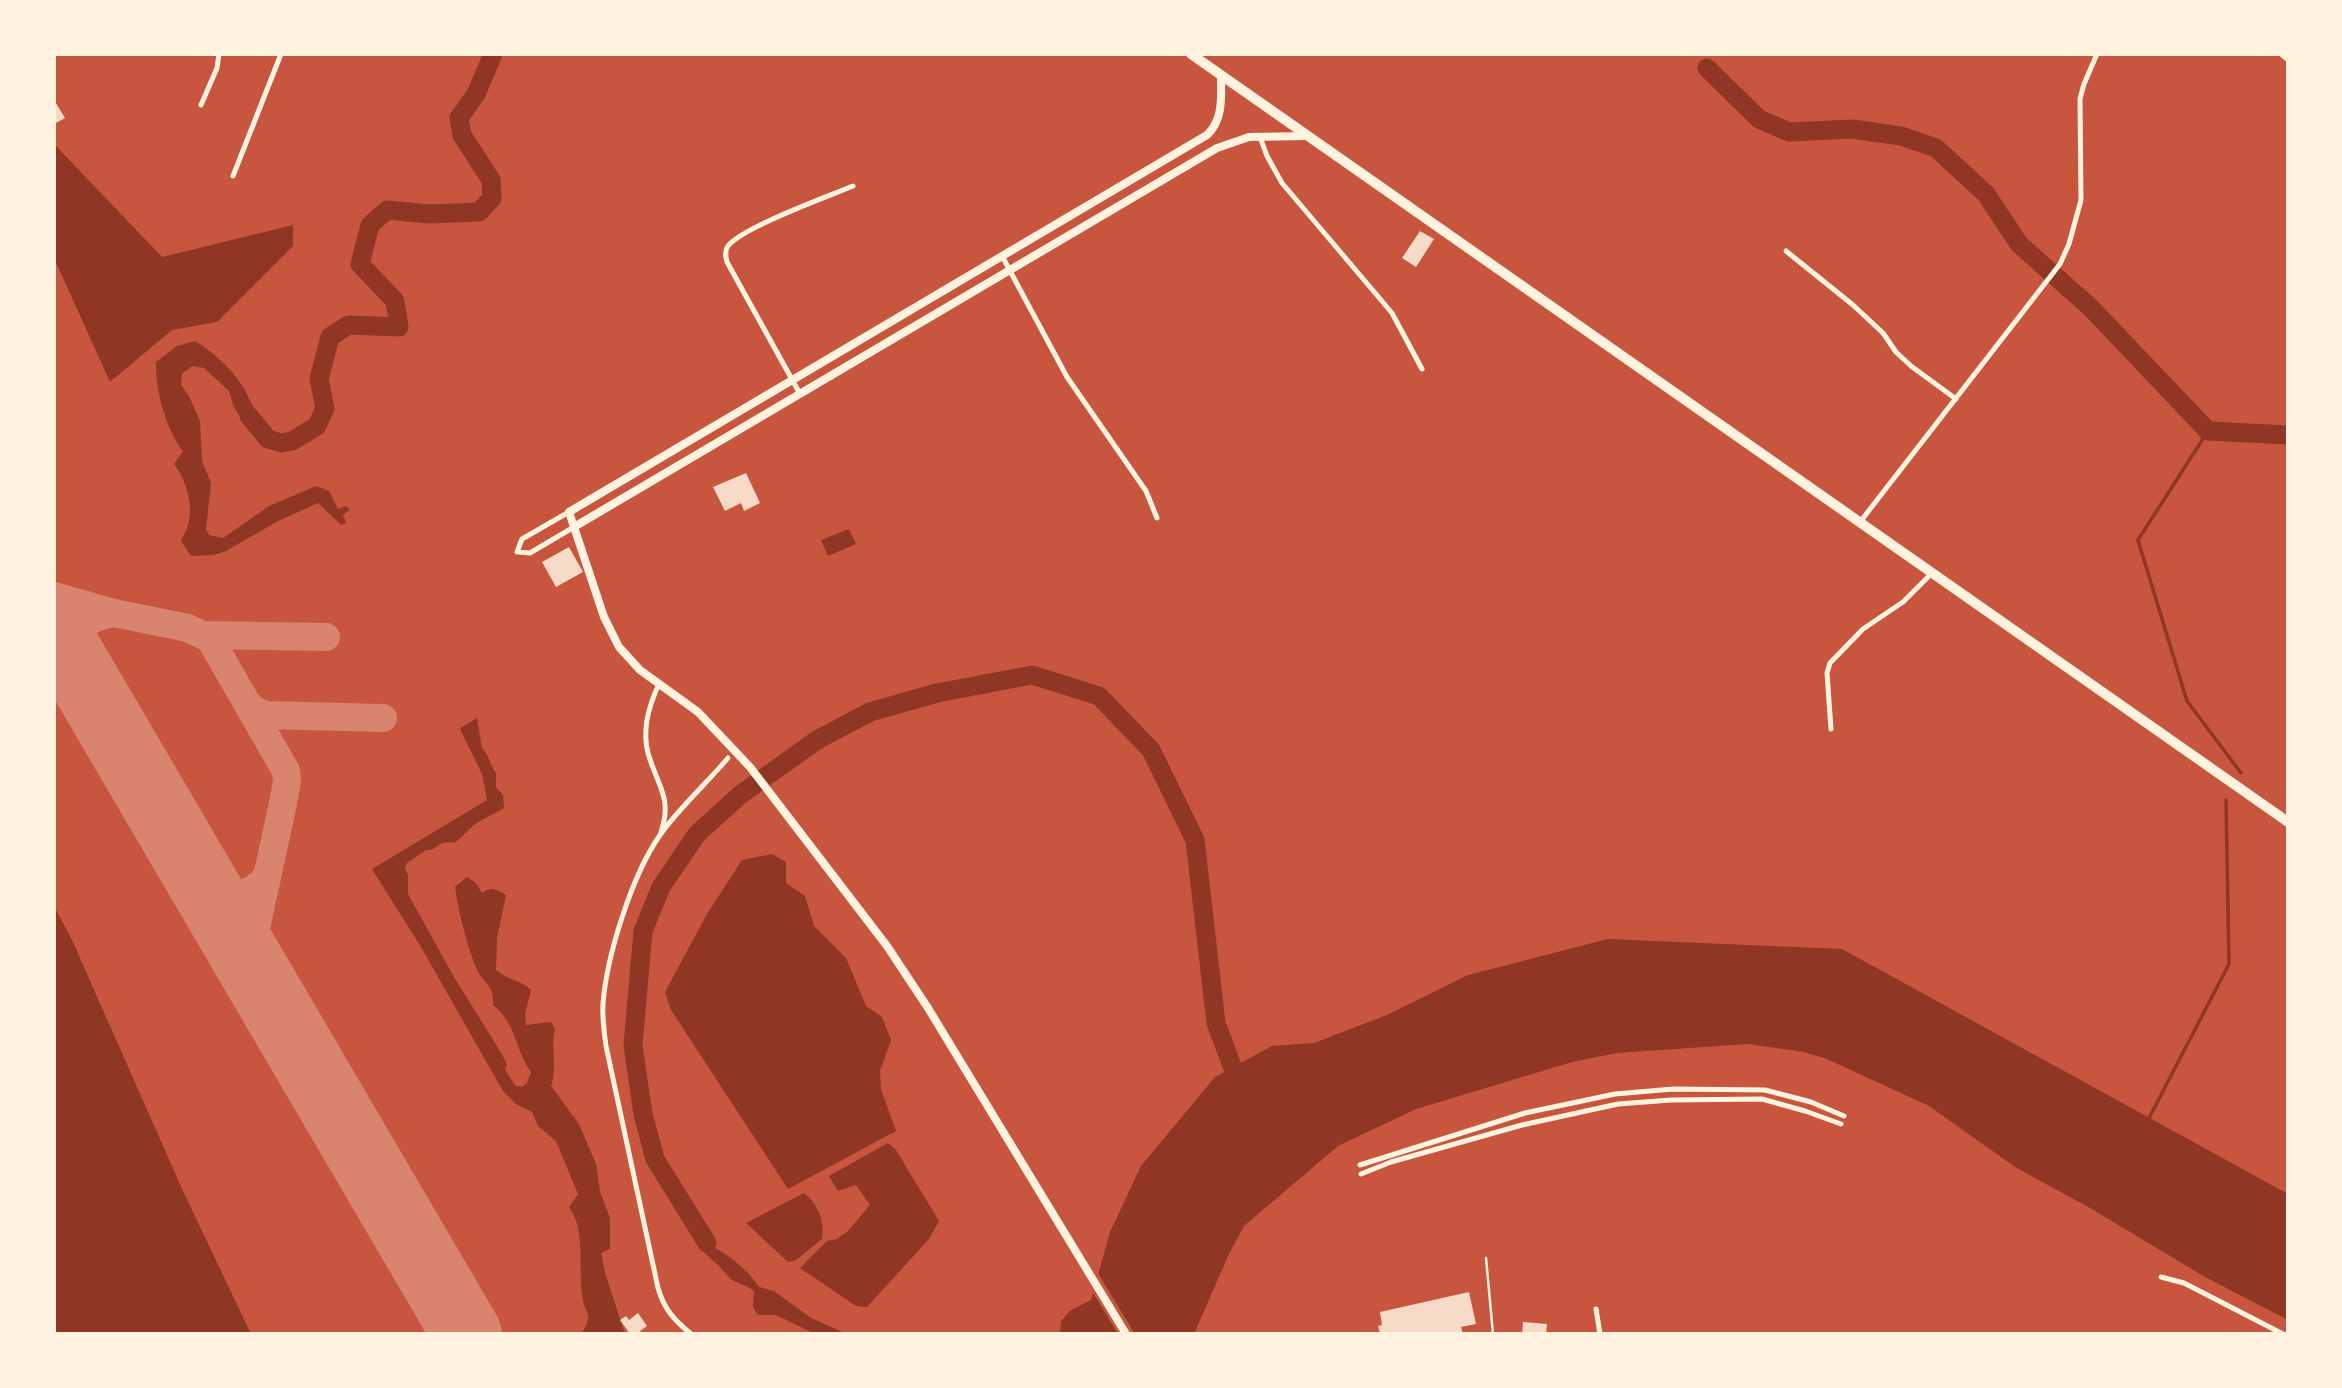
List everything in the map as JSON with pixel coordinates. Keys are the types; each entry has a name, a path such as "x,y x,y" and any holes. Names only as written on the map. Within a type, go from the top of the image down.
{"highway":[{"path":"1191,54 2288,822"}],"main road":[{"path":"2283,54 2288,58"},
{"path":"1126,1334 887,946 767,786 698,712 634,665 610,633 569,512 1208,135 1217,123 1220,113 1221,75"},
{"path":"1208,135 1217,148"},
{"path":"575,527 1217,148 1237,139 1308,136"}],"street":[{"path":"201,105 219,54"},
{"path":"233,176 281,54"},
{"path":"1860,522 2060,264 2069,244 2081,200 2080,99 2097,54"},
{"path":"1260,137 1282,183 1392,313 1422,369"},
{"path":"800,394 727,262 726,251 738,237 767,222 853,186"},
{"path":"1786,251 1853,304 1911,366 1956,399"},
{"path":"1002,256 1067,377 1142,485 1157,517"},
{"path":"569,512 522,539 517,552 530,553 575,527"},
{"path":"1831,729 1827,673 1830,663 1863,629 1895,608 1932,573"},
{"path":"659,684 652,700 646,728 648,752 661,787 667,815 660,835 639,874 624,915 605,987 603,1023 657,1288 669,1315 691,1334"},
{"path":"660,835 727,758"},
{"path":"1360,1166 1525,1114 1615,1094 1673,1089 1765,1090 1811,1102 1844,1116"},
{"path":"1361,1174 1391,1162 1522,1125 1618,1104 1671,1100 1762,1100 1841,1124"},
{"path":"2161,1277 2184,1283 2283,1334"},
{"path":"1596,1309 1600,1334"}],"lane":[{"path":"1486,1258 1493,1334"}],"shaded area":[{"path":"56,146 162,257 293,225 293,246 217,322 172,330 110,382 54,258"},
{"path":"195,341 215,355 233,373 258,417 272,433 257,436 245,425 234,407 229,391 204,368 192,366 182,374 181,385 200,421 202,461 211,483 206,529 209,535 223,538 269,506 316,486 329,491 338,509 346,506 350,510 343,515 346,523 341,525 318,503 278,521 226,551 214,555 191,556 181,541 190,518 189,501 185,485 174,464 183,451 171,432 163,409 157,384 156,362 177,346"},
{"path":"849,529 856,544 828,556 821,540"},
{"path":"477,718 482,748 496,773 496,787 503,795 504,808 475,824 456,842 442,843 407,863 405,868 408,875 408,894 454,977 503,1056 507,1065 505,1070 516,1086 522,1087 527,1083 531,1072 511,1028 493,1005 490,988 476,967 463,927 455,887 467,877 476,883 482,893 494,889 506,895 497,938 496,970 531,990 525,1014 526,1025 551,1022 555,1029 551,1086 579,1124 596,1164 600,1192 610,1218 610,1249 601,1253 625,1334 582,1332 588,1316 581,1289 580,1239 575,1217 569,1207 578,1194 556,1141 538,1126 532,1112 516,1104 503,1091 421,947 372,869 487,800 482,774 460,728"},
{"path":"772,854 786,862 786,883 805,896 814,926 846,958 866,1006 882,1017 891,1040 880,1071 881,1089 896,1131 788,1189 671,1010 665,992 707,914 742,860"},
{"path":"54,906 72,940 183,1191 251,1334 54,1334"},
{"path":"1608,939 1842,949 2288,1194 2288,1320 2205,1277 2015,1167 1929,1106 1827,1059 1804,1052 1748,1044 1617,1053 1572,1062 1416,1109 1338,1146 1244,1226 1194,1334 1060,1334 1061,1321 1071,1310 1091,1300 1110,1232 1141,1166 1215,1077 1272,1046 1314,1043 1387,1015 1468,975"},
{"path":"888,1143 896,1150 939,1221 929,1239 867,1307 856,1306 800,1268 827,1241 837,1239 848,1231 870,1205 856,1185 838,1191 829,1176"},
{"path":"804,1193 819,1213 822,1239 796,1260 788,1262 746,1223"},
{"path":"695,1218 711,1235 714,1247 739,1264 759,1287 774,1291 811,1318 847,1334 815,1334 776,1315 758,1315 753,1307 754,1291 732,1280 697,1243 689,1225"}],"pier":[{"path":"1096,1270 1135,1334 1118,1334 1090,1288"}],"building":[{"path":"54,100 65,118 54,124"},
{"path":"1420,231 1434,239 1416,267 1402,258"},
{"path":"746,473 760,503 744,511 741,503 725,511 713,487"},
{"path":"569,547 583,572 556,587 542,562"},
{"path":"1469,1292 1476,1324 1461,1327 1463,1334 1380,1334 1380,1312"},
{"path":"638,1313 647,1326 640,1331 642,1334 630,1334 620,1320 626,1316 629,1320"},
{"path":"1523,1322 1547,1324 1546,1334 1522,1334"}],"waterway":[{"path":"249,416 268,439 281,443 292,441 317,426 325,408 319,379 330,337 348,325 399,327 395,301 360,264 370,225 387,210 429,214 479,212 492,198 491,180 462,135 459,118 476,94 493,54"},
{"path":"1707,68 1759,119 1789,132 1852,129 1901,136 1936,148 1986,194 2019,244 2091,308 2208,431 2288,435"},
{"path":"2208,431 2138,540 2187,701 2241,773"},
{"path":"707,1243 655,1159 643,1114 633,1045 643,931 661,887 697,834 740,795 817,740 870,712 937,693 1032,675 1099,696 1151,750 1195,840 1216,1023 1241,1090"},
{"path":"2149,1118 2229,964 2226,800"}],"taxiway":[{"path":"54,596 114,613 188,628 210,639 286,771 283,803 253,942 258,978"},
{"path":"75,664 75,643 82,628 94,619 114,613"},
{"path":"204,635 326,637"},
{"path":"248,704 255,711 266,715 383,718"},
{"path":"207,890 225,895 240,895 247,893 267,877"}],"runway":[{"path":"54,629 467,1334"}]}
